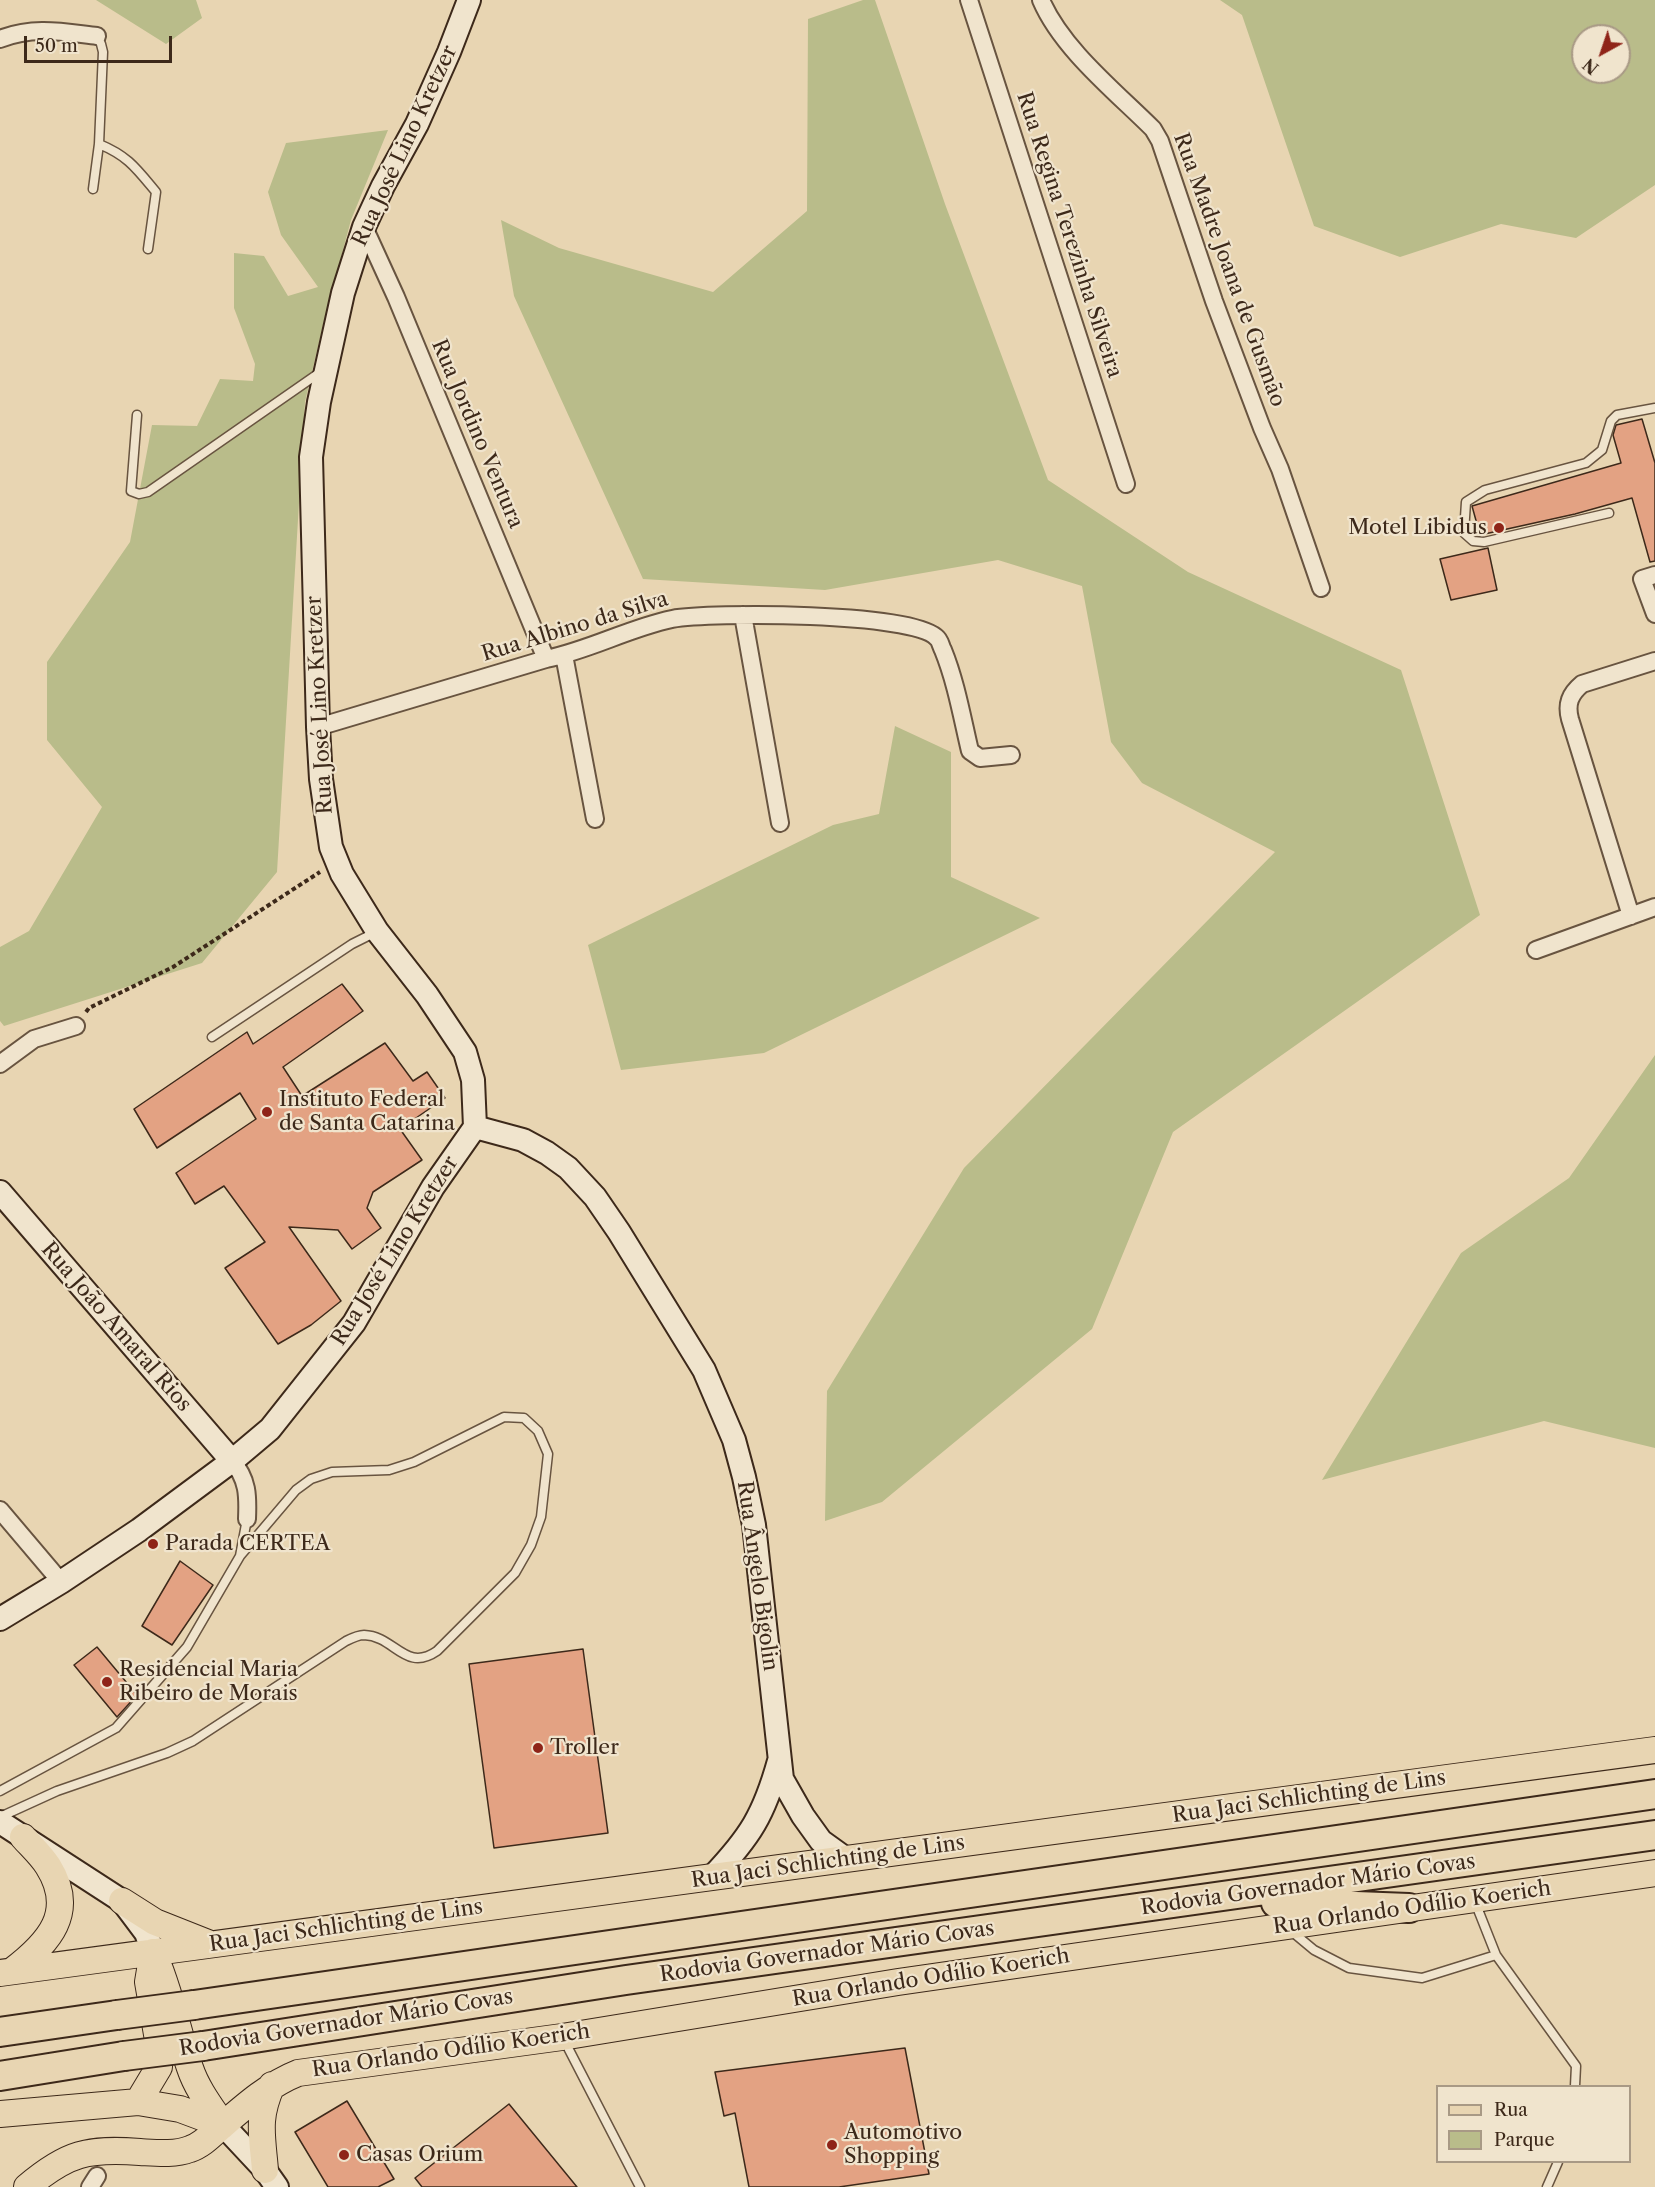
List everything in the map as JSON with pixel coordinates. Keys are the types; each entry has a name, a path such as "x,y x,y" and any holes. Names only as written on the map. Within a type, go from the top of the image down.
{"highway":[{"name":"Rodovia Governador Mário Covas","path":"0,2032 1655,1794"},
{"name":"Rodovia Governador Mário Covas","path":"0,2076 626,1980 1655,1835"},
{"path":"1202,1900 1409,1908"}],"main road":[{"name":"Rua Jaci Schlichting de Lins","path":"6,1972 1655,1750"},
{"path":"6,1972 34,1955 47,1940 57,1922 61,1900 56,1881 47,1864 23,1837"},
{"name":"Rua Orlando Odílio Koerich","path":"27,2187 55,2165 89,2151 177,2153 193,2148 273,2084 308,2071 562,2037 898,1982 1655,1873"},
{"path":"122,1901 155,1922 211,1944"},
{"path":"138,2102 159,2067 159,2046 148,1982 153,1952"},
{"path":"153,1952 165,1979 190,2070 201,2093 223,2125"},
{"path":"271,2178 262,2114 263,2105 273,2084"},
{"path":"0,2115 138,2102 180,2109 223,2125"}],"street":[{"name":"Rua José Lino Kretzer","path":"0,1619 140,1530 232,1461 270,1429 354,1323 433,1187 475,1127 473,1080 465,1052 427,995 377,931 336,862 326,818 321,779 311,457 326,367 343,294 364,227 383,186 417,124 469,0"},
{"name":"Rua Regina Terezinha Silveira","path":"969,0 1126,484"},
{"name":"Rua Madre Joana de Gusmão","path":"1041,0 1046,12 1070,44 1154,129 1160,141 1218,311 1258,418 1280,469 1321,588"},
{"path":"0,39 13,34 44,30 97,36"},
{"name":"Rua Jordino Ventura","path":"364,227 401,308 546,659"},
{"path":"1655,575 1642,579 1655,614"},
{"path":"743,615 780,823"},
{"name":"Rua Albino da Silva","path":"318,727 583,650 645,626 674,619 701,616 796,615 903,624 923,628 938,638 952,671 970,751 980,758 1011,755"},
{"path":"564,655 595,819"},
{"path":"1631,916 1568,711 1569,700 1582,684 1655,661"},
{"path":"1536,950 1655,907"},
{"path":"0,1064 34,1039 76,1026"},
{"name":"Rua Ângelo Bigolin","path":"475,1127 523,1140 547,1153 567,1168 595,1197 704,1370 734,1440 754,1525 782,1779 803,1816 821,1841 846,1859"},
{"name":"Rua João Amaral Rios","path":"0,1192 232,1461"},
{"path":"232,1461 241,1471 248,1490 248,1519"},
{"path":"0,1510 61,1582"},
{"path":"712,1878 750,1832 767,1800 780,1757"},
{"path":"0,1822 122,1901 146,1933 153,1952"},
{"path":"223,2125 271,2178"}],"lane":[{"path":"93,189 99,144 103,52 97,36"},
{"path":"99,144 118,152 134,165 156,192 148,249"},
{"path":"137,415 131,491 139,494 148,492 326,367"},
{"path":"1610,513 1484,542 1473,542 1464,533 1466,502 1485,490 1586,463 1602,450 1611,421 1617,415 1655,408"},
{"path":"212,1037 352,944 377,931"},
{"path":"0,1791 116,1728 188,1647 240,1556 296,1490 311,1479 332,1472 389,1470 414,1462 504,1417 524,1418 538,1431 548,1455 541,1517 531,1545 515,1573 437,1651 427,1658 415,1659 375,1636 362,1635 346,1641 193,1741 167,1753 57,1791 0,1817"},
{"path":"240,1556 248,1519"},
{"path":"1473,1899 1496,1955 1576,2066 1575,2085"},
{"path":"1284,1926 1314,1950 1348,1968 1370,1972 1422,1978 1496,1955"},
{"path":"562,2037 640,2187"},
{"path":"1547,2187 1558,2163"}],"path":[{"path":"76,1026 89,1008 173,967 336,862"}],"green space":[{"path":"96,0 196,0 202,18 166,44"},
{"path":"863,0 875,0 945,204 1048,480 1188,572 1401,670 1480,915 1173,1132 1092,1329 882,1502 825,1521 827,1391 964,1168 1275,852 1142,783 1111,742 1082,586 998,560 825,590 643,579 514,296 501,220 559,248 713,292 807,211 808,19"},
{"path":"1220,0 1655,0 1655,185 1576,238 1501,224 1400,257 1314,226 1242,15"},
{"path":"388,130 351,220 305,402 277,872 202,963 4,1026 0,1021 0,947 29,931 102,807 47,740 47,662 130,542 152,425 197,426 220,379 253,381 255,364 234,308 234,253 264,256 288,296 318,287 281,235 268,192 286,143"},
{"path":"895,726 951,752 951,877 1040,918 764,1053 621,1070 588,945 833,825 879,814"},
{"path":"1655,1055 1655,1448 1544,1421 1322,1480 1461,1253 1569,1178"}],"building":[{"path":"1642,419 1655,463 1655,561 1650,562 1632,498 1575,514 1480,535 1472,506 1621,463 1613,435 1616,425"},
{"path":"1488,548 1497,590 1451,600 1440,559"},
{"path":"342,984 363,1011 283,1067 302,1096 385,1043 413,1081 427,1072 445,1098 400,1129 422,1160 373,1192 367,1208 381,1228 352,1249 338,1230 289,1227 341,1301 311,1325 278,1344 225,1268 265,1242 224,1186 195,1204 176,1173 256,1119 240,1093 157,1148 134,1109 247,1032 253,1044"},
{"path":"180,1561 213,1585 172,1645 142,1626"},
{"name":"Residencial Maria Ribeiro de Morais","path":"97,1647 137,1695 117,1717 74,1665"},
{"name":"Troller","path":"583,1649 608,1833 494,1848 469,1664"},
{"name":"Automotivo Shopping","path":"905,2048 929,2174 839,2187 749,2187 735,2113 724,2116 715,2072"},
{"name":"Casas Orium","path":"347,2101 394,2179 378,2187 328,2187 295,2132"},
{"path":"509,2104 577,2187 422,2187 415,2178"}],"place":[{"name":"Motel Libidus","path":"1499,528"},
{"name":"Instituto Federal de Santa Catarina","path":"267,1112"},
{"name":"Parada CERTEA","path":"153,1544"},
{"name":"Residencial Maria Ribeiro de Morais","path":"107,1682"},
{"name":"Troller","path":"538,1748"},
{"name":"Automotivo Shopping","path":"832,2145"},
{"name":"Casas Orium","path":"344,2155"}]}
